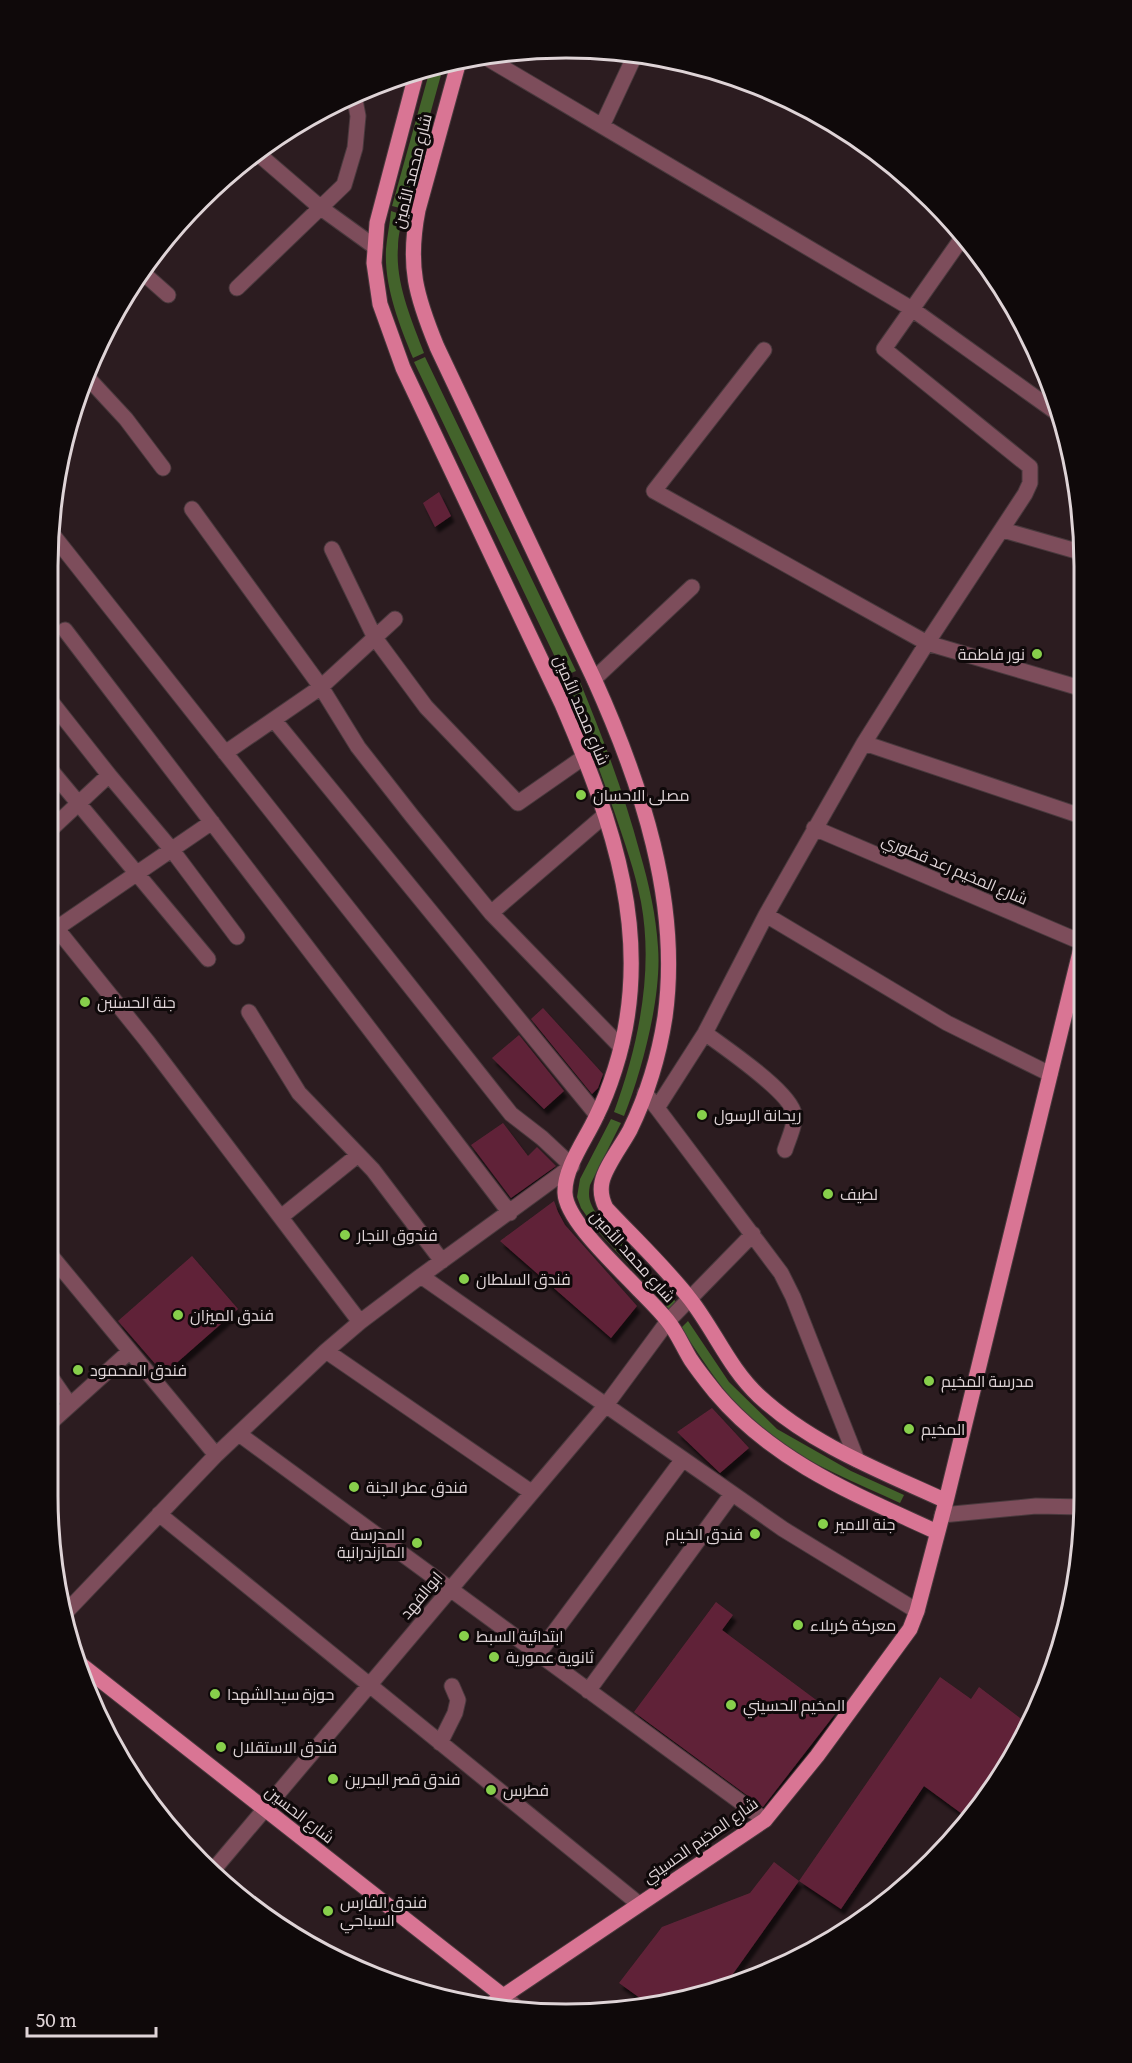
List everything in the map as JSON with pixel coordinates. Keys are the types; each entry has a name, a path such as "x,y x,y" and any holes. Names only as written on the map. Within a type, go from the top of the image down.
{"main road":[{"name":"شارع محمد الأمين","path":"456,71 413,235 413,271 417,292 437,347 615,727 652,844 666,919 669,955 665,1017 654,1069 622,1146 604,1177 602,1197 606,1208 690,1300 727,1358 757,1394 815,1437 944,1508"},
{"name":"شارع محمد الأمين","path":"414,82 382,201 374,263 380,304 403,368 562,704 584,757 618,858 630,921 631,986 621,1047 608,1089 568,1174 565,1190 568,1206 574,1218 668,1321 692,1362 716,1393 733,1412 768,1443 796,1464 825,1480 937,1532"},
{"name":"شارع المخيم الحسيني","path":"498,2000 765,1820 817,1756 910,1629 917,1611 944,1508 1074,976"},
{"name":"شارع الحسين","path":"89,1671 264,1809 498,2000"}],"street":[{"path":"602,126 631,63"},
{"path":"496,64 912,309 1048,406"},
{"path":"237,288 344,185 355,148 358,116 356,105"},
{"path":"263,158 321,208 375,247"},
{"path":"657,1108 705,1033 766,915 864,743 1026,494 1030,483 1030,467 884,350 958,244"},
{"path":"148,278 168,295"},
{"path":"764,350 654,491 927,643 1074,686"},
{"path":"93,383 126,419 163,468"},
{"path":"192,509 321,687 358,747 490,913 621,1047"},
{"path":"1003,530 1073,550"},
{"path":"59,542 511,1114 543,1138 572,1166 360,1322 216,1455 71,1607"},
{"path":"332,549 375,638 426,707 518,803 584,757"},
{"path":"594,679 692,587"},
{"path":"225,753 321,687 395,619"},
{"path":"65,630 510,1213"},
{"path":"58,710 172,850 237,937"},
{"path":"274,720 597,1115"},
{"path":"864,743 1074,814"},
{"path":"58,823 109,775"},
{"path":"58,778 208,959"},
{"path":"490,913 605,815"},
{"path":"58,924 212,822"},
{"name":"شارع المخيم رعد قطوري","path":"814,828 1074,939"},
{"path":"766,915 947,1023 1050,1074"},
{"path":"58,936 147,1041 360,1322"},
{"path":"249,1012 299,1093 373,1170 442,1261"},
{"path":"705,1033 778,1090 792,1104 795,1116 785,1150"},
{"path":"645,1093 781,1273 793,1297 856,1460"},
{"path":"281,1217 358,1155"},
{"path":"668,1321 753,1234"},
{"path":"58,1264 216,1455"},
{"path":"421,1276 783,1529 917,1611"},
{"name":"ابوالفهد","path":"217,1866 606,1405 668,1321"},
{"path":"58,1416 130,1351"},
{"path":"326,1352 531,1492"},
{"path":"58,1388 70,1405"},
{"path":"239,1434 765,1820"},
{"path":"538,1654 683,1459"},
{"path":"588,1691 732,1494"},
{"path":"944,1508 1073,1507"},
{"path":"159,1514 639,1904"},
{"path":"440,1743 455,1713 458,1700 452,1686"}],"green space":[{"path":"441,74 404,209 392,206 428,78"},
{"path":"391,211 403,215 398,243 399,274 405,301 424,353 413,358 398,318 387,277 386,249"},
{"path":"425,357 576,671 564,676 414,362"},
{"path":"578,677 627,808 649,888 657,935 658,966 654,1010 644,1056 624,1116 614,1112 637,1035 644,982 645,928 639,890 629,856 567,683"},
{"path":"611,1119 621,1123 590,1185 590,1202 599,1217 676,1302 669,1309 595,1228 581,1208 577,1197 580,1179"},
{"path":"688,1321 729,1382 777,1429 851,1471 904,1495 900,1503 802,1456 758,1426 722,1387 681,1328"}],"building":[{"path":"439,492 451,516 435,527 423,503"},
{"path":"543,1008 603,1074 598,1088 592,1094 531,1019"},
{"path":"519,1035 564,1091 544,1109 492,1058"},
{"path":"503,1123 528,1156 537,1147 556,1166 511,1198 471,1145"},
{"path":"554,1201 565,1225 637,1306 611,1338 500,1241"},
{"name":"فندق الميزان","path":"192,1256 238,1309 164,1374 118,1321"},
{"path":"712,1408 749,1448 720,1473 677,1432"},
{"name":"المخيم الحسيني","path":"716,1602 733,1615 722,1630 835,1714 763,1807 634,1712"},
{"path":"940,1677 971,1699 979,1687 1022,1719 1006,1751 962,1814 924,1786 841,1909 799,1881"},
{"path":"774,1862 799,1881 730,1977 665,1995 641,1999 619,1983 662,1927 750,1893"}],"place":[{"name":"نور فاطمة","path":"1037,654"},
{"name":"مصلى الاحسان","path":"581,795"},
{"name":"جنة الحسنين","path":"85,1002"},
{"name":"ريحانة الرسول","path":"702,1115"},
{"name":"لطيف","path":"828,1194"},
{"name":"فندوق النجار","path":"345,1235"},
{"name":"فندق السلطان","path":"464,1279"},
{"name":"فندق الميزان","path":"178,1315"},
{"name":"فندق المحمود","path":"78,1370"},
{"name":"مدرسة المخيم","path":"929,1381"},
{"name":"المخيم","path":"909,1429"},
{"name":"فندق عطر الجنة","path":"354,1487"},
{"name":"جنة الامير","path":"823,1524"},
{"name":"فندق الخيام","path":"755,1534"},
{"name":"المدرسة المازندرانية","path":"417,1543"},
{"name":"معركة كربلاء","path":"798,1625"},
{"name":"ابتدائية السبط","path":"464,1636"},
{"name":"ثانوية عمورية","path":"494,1657"},
{"name":"حوزة سيدالشهدا","path":"215,1694"},
{"name":"المخيم الحسيني","path":"731,1705"},
{"name":"فندق الاستقلال","path":"221,1747"},
{"name":"فندق قصر البحرين","path":"333,1779"},
{"name":"فطرس","path":"491,1790"},
{"name":"فندق الفارس السياحي","path":"328,1911"}]}
